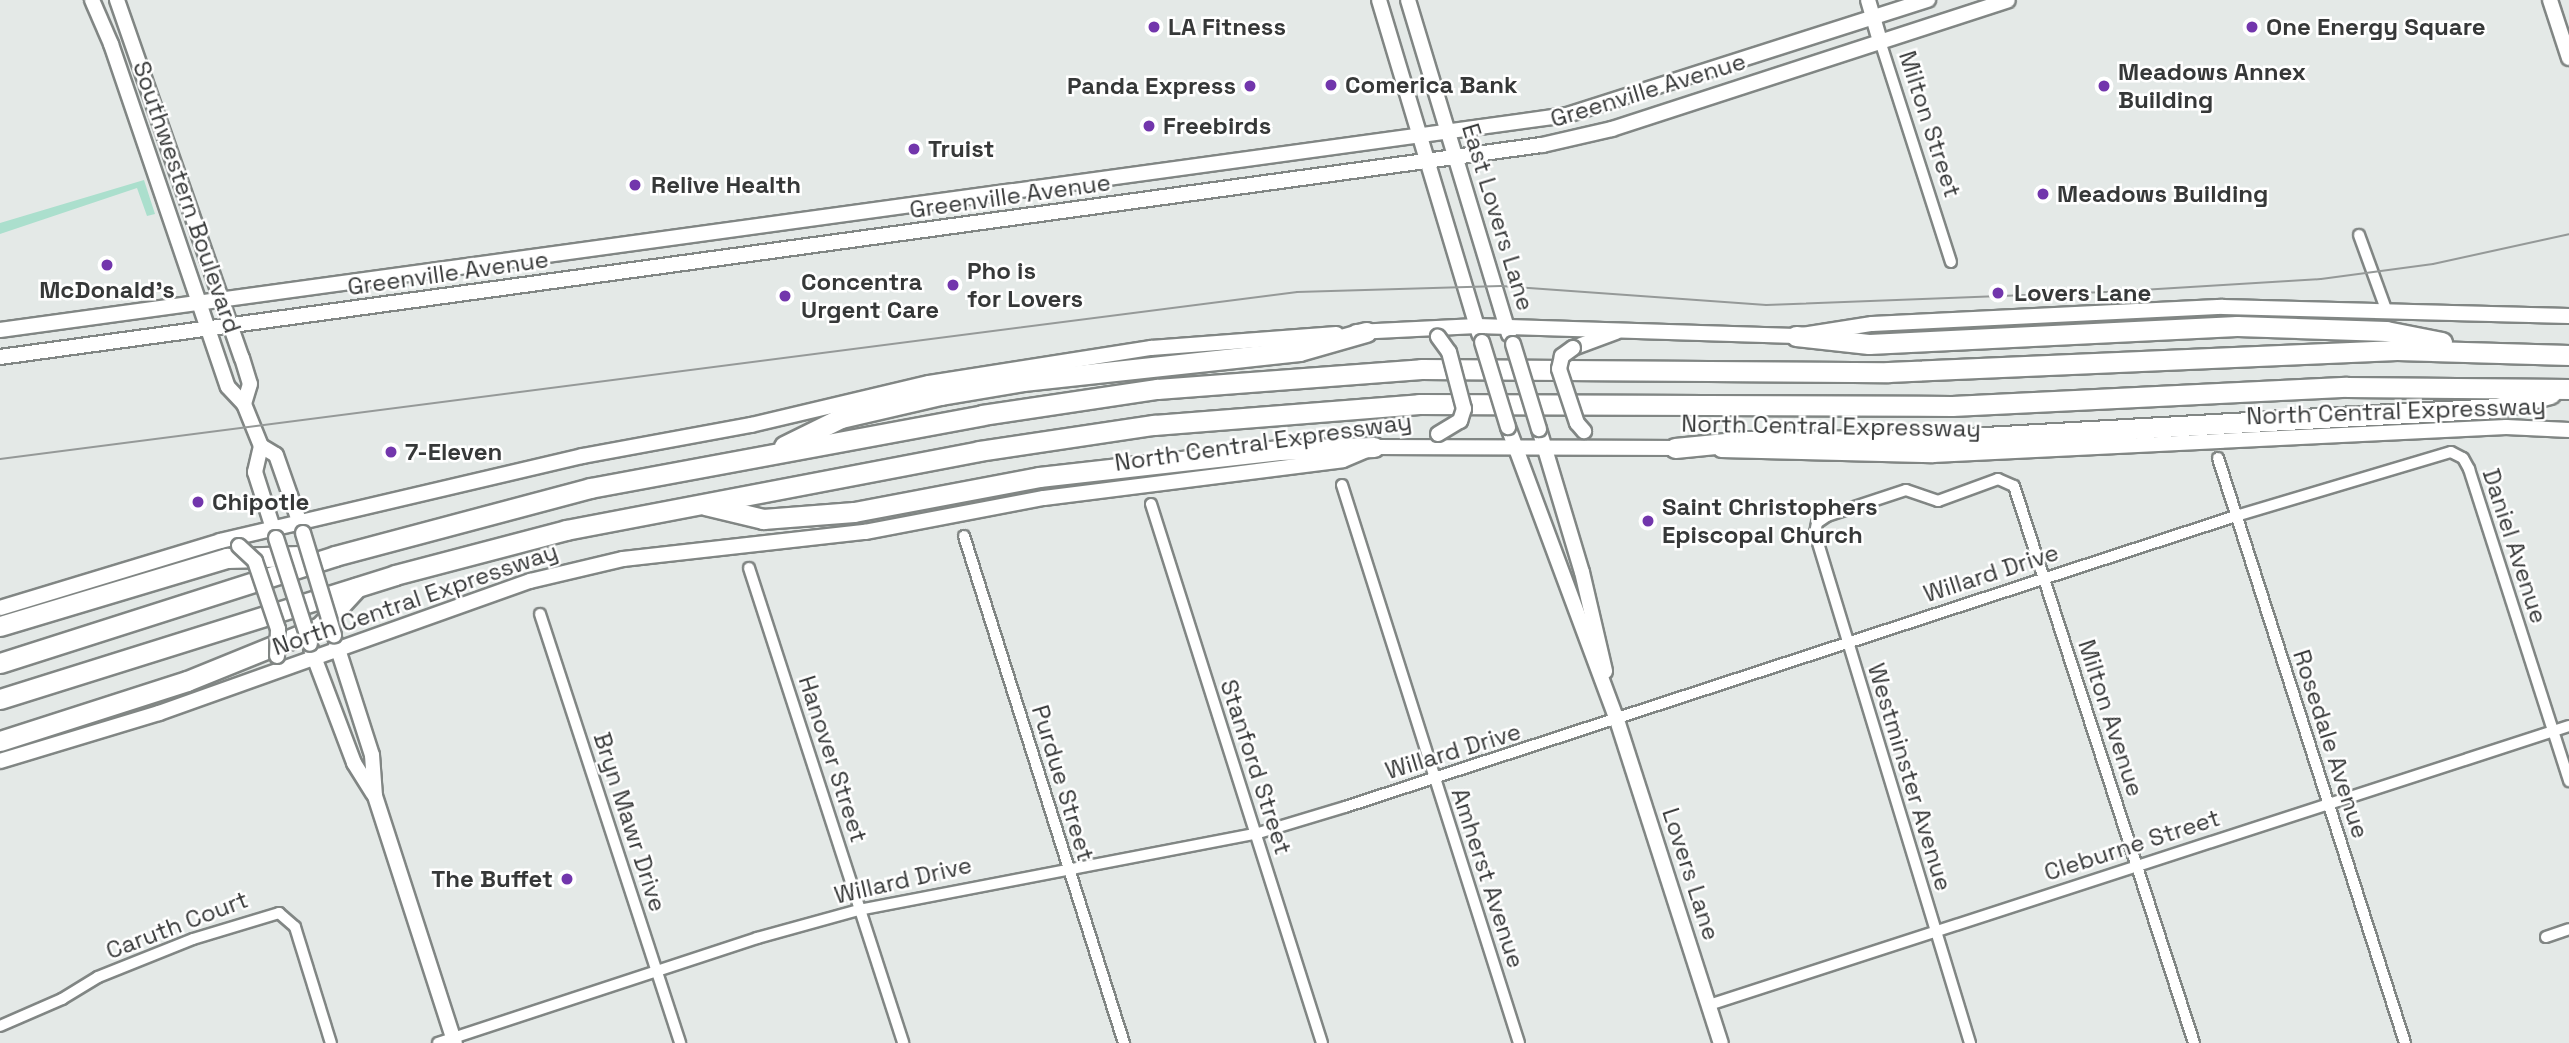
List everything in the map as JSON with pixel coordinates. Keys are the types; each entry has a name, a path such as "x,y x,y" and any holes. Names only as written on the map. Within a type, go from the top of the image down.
{"highway":[{"path":"1796,336 1869,344 2237,326 2386,331 2484,350"},
{"path":"764,456 841,418 941,395 1023,381 1299,351 1366,332"},
{"path":"0,663 335,556 590,488 1071,401 1333,373 1599,368 1888,372 2484,350 2569,355"},
{"name":"North Central Expressway","path":"0,699 358,586 524,541 697,503 1067,436 1341,408 1586,403 1907,407 2369,386 2568,389"},
{"path":"1675,448 1746,441 1932,440 2484,409 2568,389"},
{"path":"697,503 763,519 853,512 1052,475 1279,450 1374,447"},
{"path":"0,626 227,558 335,556"},
{"path":"0,741 187,681 320,627 358,586"}],"main road":[{"name":"Southwestern Boulevard","path":"92,0 111,44 228,387 244,404 261,446 255,472 312,651 354,763 375,796"},
{"name":"Southwestern Boulevard","path":"117,0 232,326 250,384 244,404"},
{"name":"East Lovers Lane","path":"1380,0 1514,447"},
{"name":"East Lovers Lane","path":"1408,0 1544,447"},
{"name":"Milton Street","path":"1868,0 1880,41"},
{"name":"Greenville Avenue","path":"0,330 1449,133 1605,106 1928,0"},
{"name":"Greenville Avenue","path":"0,357 1542,145 1612,129 2008,0"},
{"path":"2550,0 2569,58"},
{"path":"798,222 803,247"},
{"path":"181,252 201,244"},
{"path":"600,248 603,274"},
{"path":"431,271 435,298"},
{"path":"0,608 233,543 302,528 582,456 751,425 979,374 1151,348 1477,326 1627,328 1796,336 1872,324 2222,307 2569,317"},
{"path":"1609,447 1584,431 1577,423 1559,369 1562,356 1573,348 1627,328"},
{"path":"1415,329 1438,337 1449,352 1464,409 1460,421 1422,444"},
{"name":"North Central Expressway","path":"0,761 159,713 273,672 312,651 336,642 530,581 623,559 865,533 1044,498 1343,460 1374,447 1422,444 1933,455 2506,426 2569,430"},
{"name":"Southwestern Boulevard","path":"261,446 276,455 302,528 372,755 375,796 455,1040"},
{"name":"Lovers Lane","path":"1514,447 1617,720 1721,1043"},
{"name":"Lovers Lane","path":"1544,447 1582,572 1617,720"},
{"path":"233,543 255,561 278,629 278,656 273,672"}],"street":[{"name":"Milton Street","path":"1880,41 1951,262"},
{"path":"2359,235 2387,312"},
{"name":"Willard Drive","path":"455,1040 657,972 859,910 1255,834 1617,720 2236,516 2451,452"},
{"name":"Daniel Avenue","path":"2451,452 2463,458 2469,469 2569,781"},
{"name":"Rosedale Avenue","path":"2218,458 2405,1043"},
{"name":"Westminster Avenue","path":"1970,1043 1816,544 1817,523 1906,489 1938,501 1998,479 2014,486"},
{"name":"Amherst Avenue","path":"1342,485 1519,1043"},
{"name":"Milton Avenue","path":"2014,486 2194,1043"},
{"name":"Stanford Street","path":"1151,504 1322,1043"},
{"name":"Purdue Street","path":"964,536 1124,1043"},
{"name":"Hanover Street","path":"749,568 903,1043"},
{"name":"Bryn Mawr Drive","path":"540,614 680,1043"},
{"name":"Cleburne Street","path":"1709,1005 2569,726"},
{"name":"Caruth Court","path":"0,1026 53,1004 98,977 193,939 279,912 295,927 331,1043"},
{"path":"2546,937 2569,929"},
{"path":"438,1043 455,1040"}],"green space":[{"path":"144,180 155,214 147,216 137,188 0,234 0,223"}],"tram line":[{"path":"0,459 1297,292 1501,286 1766,305 2125,291 2321,279 2433,264 2569,234"}],"place":[{"name":"LA Fitness","path":"1154,27"},
{"name":"One Energy Square","path":"2252,27"},
{"name":"Comerica Bank","path":"1331,85"},
{"name":"Panda Express","path":"1250,86"},
{"name":"Meadows Annex Building","path":"2104,86"},
{"name":"Freebirds","path":"1149,126"},
{"name":"Truist","path":"914,149"},
{"name":"Relive Health","path":"635,185"},
{"name":"Meadows Building","path":"2043,194"},
{"name":"McDonald's","path":"107,265"},
{"name":"Pho is for Lovers","path":"953,285"},
{"name":"Lovers Lane","path":"1998,293"},
{"name":"Concentra Urgent Care","path":"785,296"},
{"name":"7-Eleven","path":"391,452"},
{"name":"Chipotle","path":"198,502"},
{"name":"Saint Christophers Episcopal Church","path":"1648,521"},
{"name":"The Buffet","path":"567,879"}]}
